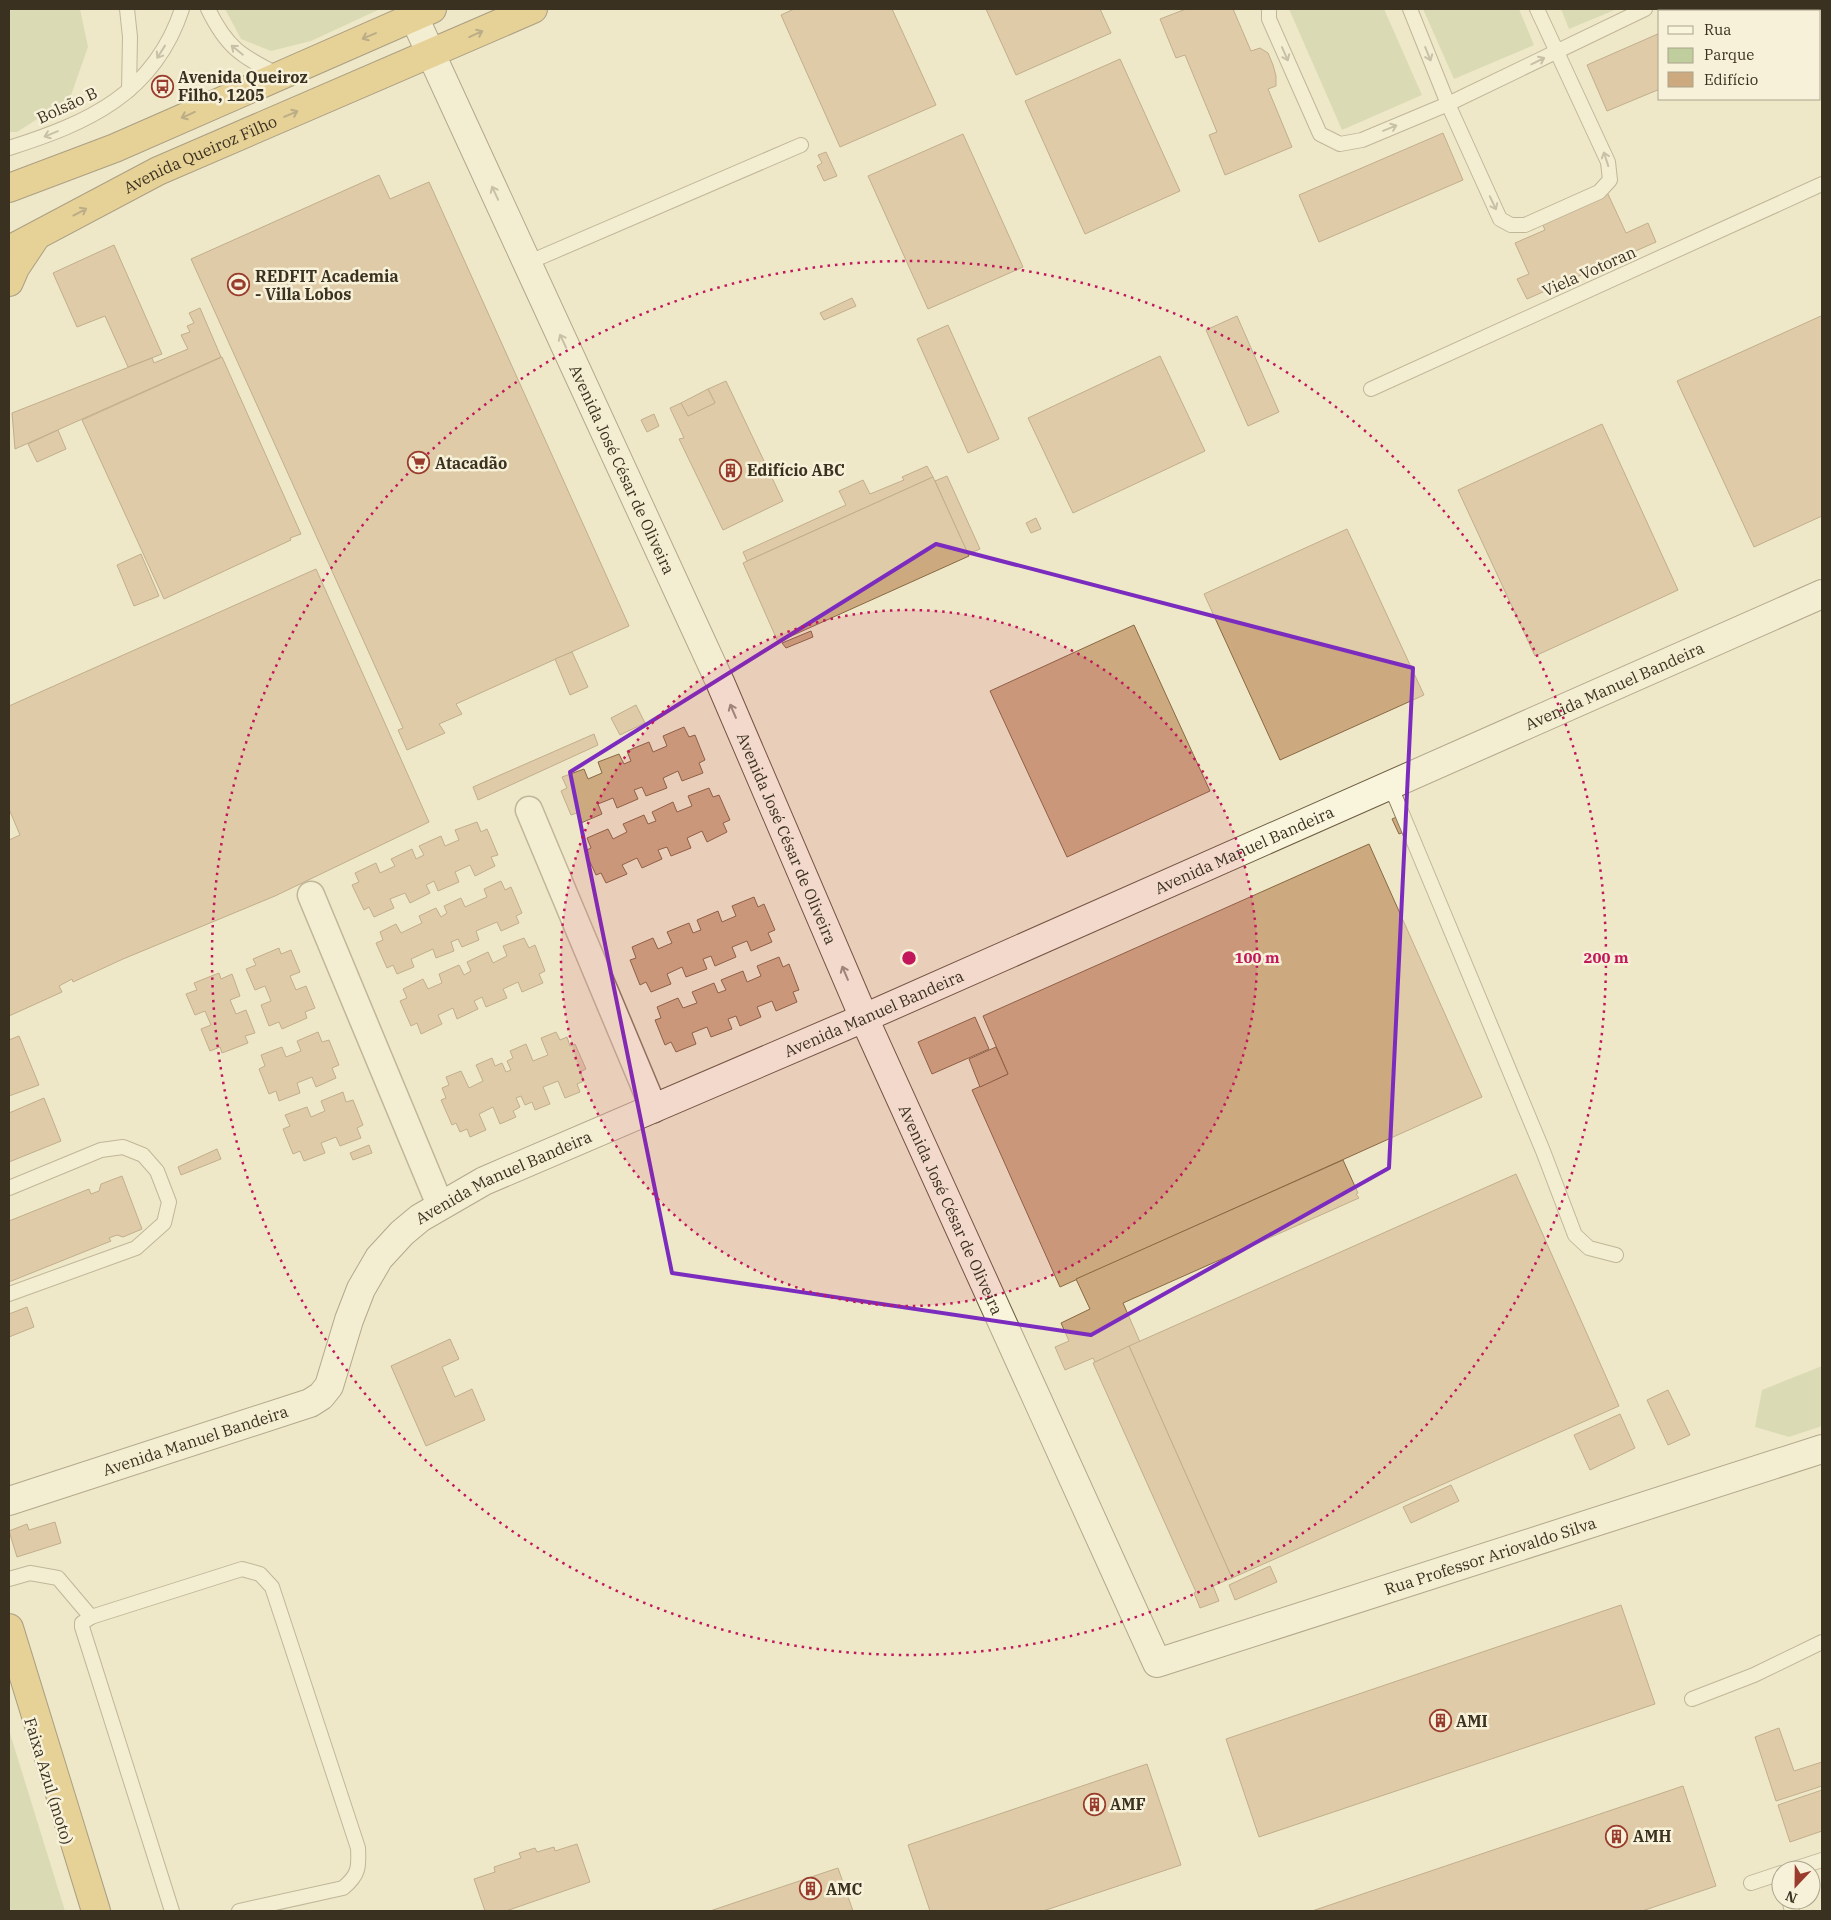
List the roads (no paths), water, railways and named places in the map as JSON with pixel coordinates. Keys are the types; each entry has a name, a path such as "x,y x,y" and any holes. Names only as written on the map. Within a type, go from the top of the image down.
{"highway":[{"name":"Avenida Queiroz Filho","path":"9,250 158,171 533,9"},
{"path":"9,188 115,148 423,13"},
{"path":"9,282 15,268 37,234"},
{"path":"9,1628 96,1911"}],"street":[{"name":"Avenida José César de Oliveira","path":"423,13 431,54 720,682 864,1018 1157,1663"},
{"name":"Avenida Manuel Bandeira","path":"9,1501 310,1403 321,1396 332,1377 349,1320 361,1290 380,1258 402,1233 420,1218 484,1181 864,1018 1822,594"},
{"path":"529,810 654,1109"},
{"path":"311,895 440,1205"},
{"name":"Rua Professor Ariovaldo Silva","path":"1157,1663 1822,1449"},
{"name":"Faixa Azul (moto)","path":"9,1652 90,1911"}],"lane":[{"path":"127,9 130,37 129,90"},
{"name":"Bolsão B","path":"9,148 48,135 92,116 129,90 155,63 176,29 182,9"},
{"path":"208,9 218,29 232,47 248,59 279,75"},
{"path":"1268,9 1269,19 1320,134 1340,144 1362,140 1448,104 1645,9"},
{"path":"1410,9 1448,104 1500,219 1511,225 1525,225 1599,192 1610,180 1608,162 1537,9"},
{"path":"527,264 801,145"},
{"name":"Viela Votoran","path":"1371,389 1822,184"},
{"path":"1388,786 1400,808 1543,1151 1575,1235 1589,1248 1616,1255"},
{"path":"9,1188 101,1150 123,1146 143,1155 157,1171 169,1202 164,1223 136,1248 9,1294"},
{"path":"172,1911 82,1627 86,1619 90,1617 242,1569 260,1574 272,1586 358,1848 359,1866 353,1879 343,1888 239,1911"},
{"path":"9,1579 30,1573 58,1578 90,1617"},
{"path":"1692,1699 1754,1675 1822,1642"},
{"path":"1752,1883 1771,1877"}],"place":[{"name":"Avenida Queiroz Filho, 1205","path":"162,86"},
{"name":"REDFIT Academia - Villa Lobos","path":"239,285"},
{"name":"Atacadão","path":"419,463"},
{"name":"Edifício ABC","path":"731,470"},
{"name":"AMI","path":"1440,1721"},
{"name":"AMF","path":"1094,1804"},
{"name":"AMH","path":"1617,1836"},
{"name":"AMC","path":"810,1889"}]}
